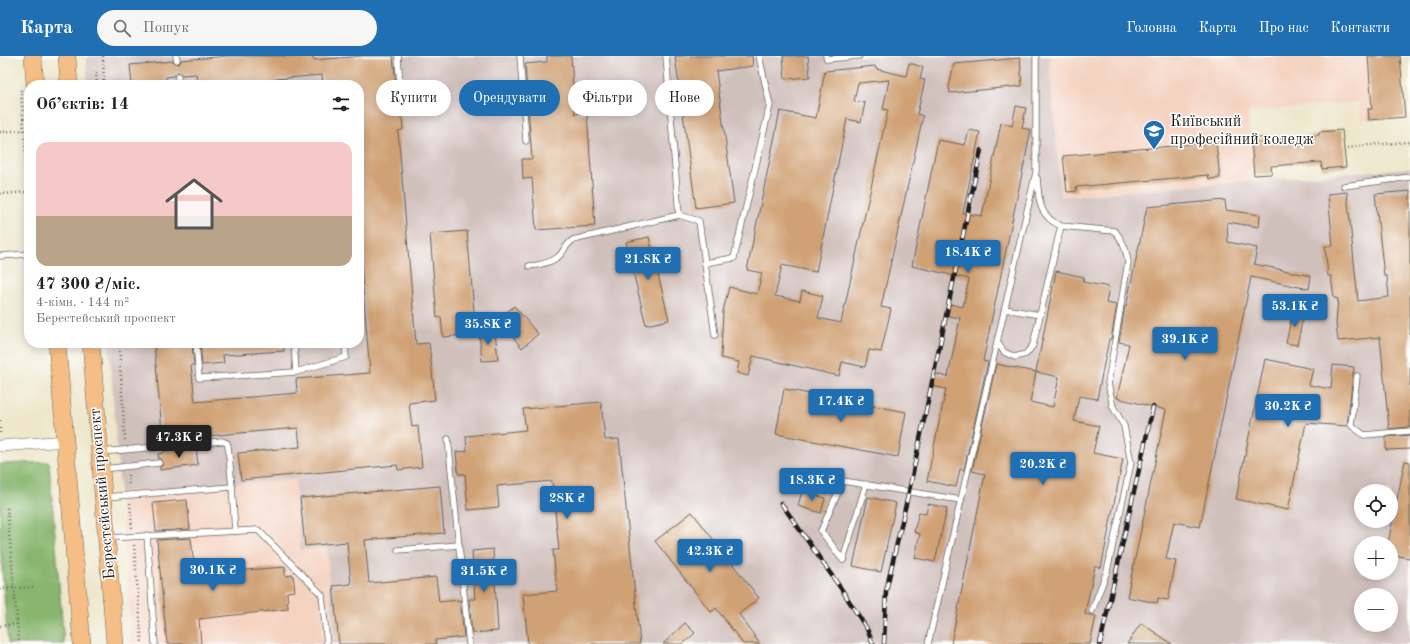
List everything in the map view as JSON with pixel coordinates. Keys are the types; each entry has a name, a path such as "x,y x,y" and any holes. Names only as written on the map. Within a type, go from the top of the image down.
{"main road":[{"path":"33,56 35,80"},
{"path":"67,56 69,80"},
{"name":"Берестейський проспект","path":"57,348 82,644"},
{"name":"Берестейський проспект","path":"90,348 115,644"}],"street":[{"path":"0,446 66,441"}],"lane":[{"path":"398,56 400,80"},
{"path":"520,56 526,141"},
{"path":"666,56 679,215"},
{"path":"705,263 734,258 770,105 759,56"},
{"path":"826,56 827,59 859,56"},
{"path":"1036,56 1036,172 1039,202 1042,210 1046,217 1061,226 1115,231 1122,240 1126,250 1128,262 1108,383 1112,407 1124,426 1131,463 1106,571 1092,611"},
{"path":"928,644 1036,172"},
{"path":"1344,186 1410,177"},
{"path":"529,266 542,265 553,260 560,254 568,243 574,240 679,215 699,221 715,335"},
{"path":"997,342 1004,352 1015,356 1026,354 1033,345 1061,226"},
{"path":"0,256 24,254"},
{"path":"1005,309 1040,315"},
{"path":"196,348 199,378 296,372 346,357 345,348"},
{"path":"294,348 296,372"},
{"path":"1357,376 1351,425 1364,435 1410,432"},
{"path":"448,438 469,644"},
{"path":"100,452 222,441 227,443 235,531"},
{"path":"101,469 159,463"},
{"path":"866,484 843,560 821,531 843,481 866,484 961,500"},
{"path":"103,497 232,487"},
{"path":"106,538 259,531 322,595 327,644"},
{"path":"148,535 155,644"},
{"path":"398,550 459,545"}],"path":[{"path":"103,56 104,80"},
{"path":"96,72 97,80"},
{"path":"0,132 24,130 22,101"},
{"path":"1344,150 1356,146 1410,142"},
{"path":"0,194 24,192"},
{"path":"0,420 0,434"},
{"path":"7,508 19,644"},
{"path":"0,589 35,587"},
{"path":"0,626 17,624"}],"shaded area":[{"path":"89,56 1049,56 1061,197 1410,168 1410,644 334,644 327,548 300,550 295,479 120,492 109,348 364,348 364,80 88,80 86,60"},
{"name":"Київський професійний коледж","path":"1049,56 1400,56 1405,117 1361,120 1359,102 1248,112 1254,181 1061,197"},
{"path":"295,478 300,550 327,548 334,644 132,644 120,492"}],"green space":[{"path":"49,462 64,644 8,644 0,542 0,464"}],"building":[{"path":"228,56 313,56 313,60 363,56 393,56 395,80 376,80 376,116 400,116 402,119 403,130 398,131 416,344 429,343 435,400 409,403 412,427 418,426 422,467 398,470 397,465 241,480 238,453 300,447 298,428 194,437 195,439 163,442 154,348 192,348 194,365 191,365 195,402 297,393 296,379 370,373 364,301 364,80 322,80 322,75 276,80 197,80 196,74 182,75 178,72 174,76 166,77 166,80 132,80 130,65 173,61 174,63 180,63 181,60"},
{"path":"547,56 571,56 573,80 568,80 568,116 587,116 595,226 536,230 532,178 523,179 522,159 532,159 529,116 560,116 560,80 526,80 525,64 547,62"},
{"path":"675,56 752,56 753,66 716,71 734,203 696,208 683,116 714,116 714,80 678,80"},
{"path":"783,56 808,56 810,77 785,79"},
{"path":"1368,56 1400,56 1405,117 1369,120 1368,109 1372,109"},
{"path":"1020,58 1022,86 950,93 949,87 954,64"},
{"path":"909,63 923,67 920,79 925,80 917,114 923,116 881,307 891,309 881,352 869,350 865,367 842,362 839,376 753,356 748,376 737,373 739,362 721,358 723,311 729,287 757,294 762,273 747,270 780,111 816,118 825,71 875,66 876,69 906,76","holes":["889,80 883,109 888,110 841,323 818,318 823,296 802,291 800,301 775,296 782,265 816,272 847,119 861,122 865,103 854,101 858,83"]},
{"path":"1016,106 1026,108 1022,128 1031,130 983,361 988,362 964,470 960,469 956,487 927,481 946,389 933,386 935,374 948,377 960,318 948,316 950,304 963,307 969,279 912,266 938,140 965,145 969,130 980,132 963,213 982,216 1001,123 1012,126"},
{"path":"1342,130 1346,167 1322,169 1321,162 1271,166 1272,174 1254,175 1251,139 1267,137 1268,140 1319,135 1319,132"},
{"path":"1216,142 1220,178 1209,179 1208,175 1076,187 1077,191 1067,192 1063,156"},
{"path":"1410,191 1410,427 1389,429 1380,337 1338,341 1336,324 1338,299 1334,298 1331,276 1328,276 1325,246 1333,246 1328,194 1347,192 1358,301 1389,297 1387,276 1384,276 1375,194"},
{"path":"1225,200 1226,210 1260,215 1259,227 1227,222 1228,242 1257,248 1254,264 1311,276 1309,289 1251,277 1200,527 1174,522 1166,559 1176,561 1168,600 1158,598 1157,603 1127,597 1166,410 1117,398 1129,344 1119,342 1125,306 1126,307 1147,207"},
{"path":"467,231 476,334 443,337 441,317 437,318 430,234"},
{"path":"649,237 669,320 646,325 626,242"},
{"path":"1056,271 1084,277 1083,282 1109,287 1106,303 1117,305 1111,339 1109,339 1097,399 1079,396 1074,421 1099,426 1093,453 1123,459 1101,568 1095,566 1085,614 1096,616 1090,644 951,644 985,474 972,471 996,364 1036,372","holes":["1036,372 1059,377 1053,407 1030,402"]},
{"path":"514,306 538,334 522,348 499,320"},
{"path":"1293,310 1304,313 1297,345 1286,343"},
{"path":"495,331 498,360 482,361 479,332"},
{"path":"200,348 284,348 284,351 223,355 224,363 202,365"},
{"path":"1265,359 1313,369 1309,385 1331,389 1333,365 1354,367 1347,426 1306,423 1288,510 1236,499"},
{"path":"784,389 906,412 898,457 776,434"},
{"path":"601,402 605,440 619,439 640,644 528,644 523,594 557,591 553,550 559,550 552,481 497,486 499,507 468,510 465,474 458,474 456,452 467,451 466,436 526,430 523,409"},
{"path":"1410,435 1410,449 1386,450 1386,437"},
{"path":"196,448 198,465 160,470 163,462 159,459 158,454 164,453 164,451"},
{"path":"1405,461 1410,462 1410,558 1398,556 1398,536 1389,536 1391,528 1398,528 1398,495"},
{"path":"440,486 444,533 365,540 369,583 436,577 439,602 460,600 464,637 435,640 436,644 339,644 333,586 351,584 347,542 305,546 300,498"},
{"path":"802,491 825,498 821,513 798,506"},
{"path":"868,497 896,503 881,572 853,566"},
{"path":"187,500 190,529 156,531 153,503"},
{"path":"928,504 947,508 935,562 915,558 920,534 914,532 919,512 926,514"},
{"path":"692,512 759,598 739,614 760,644 743,644 716,608 711,612 655,541"},
{"path":"191,538 195,574 285,567 285,576 293,575 295,591 287,592 288,609 199,619 201,644 167,644 157,540"},
{"path":"493,549 498,631 472,633 469,599 475,599 472,551"},
{"path":"685,623 695,633 683,644 663,644"},
{"path":"1141,623 1172,644 1127,644"}],"railway":[{"path":"884,644 886,591 909,491 981,150"},
{"path":"1100,644 1153,407"},
{"path":"781,503 842,590 867,629 873,644"}],"place":[{"name":"Київський професійний коледж","path":"1154,150"}]}
